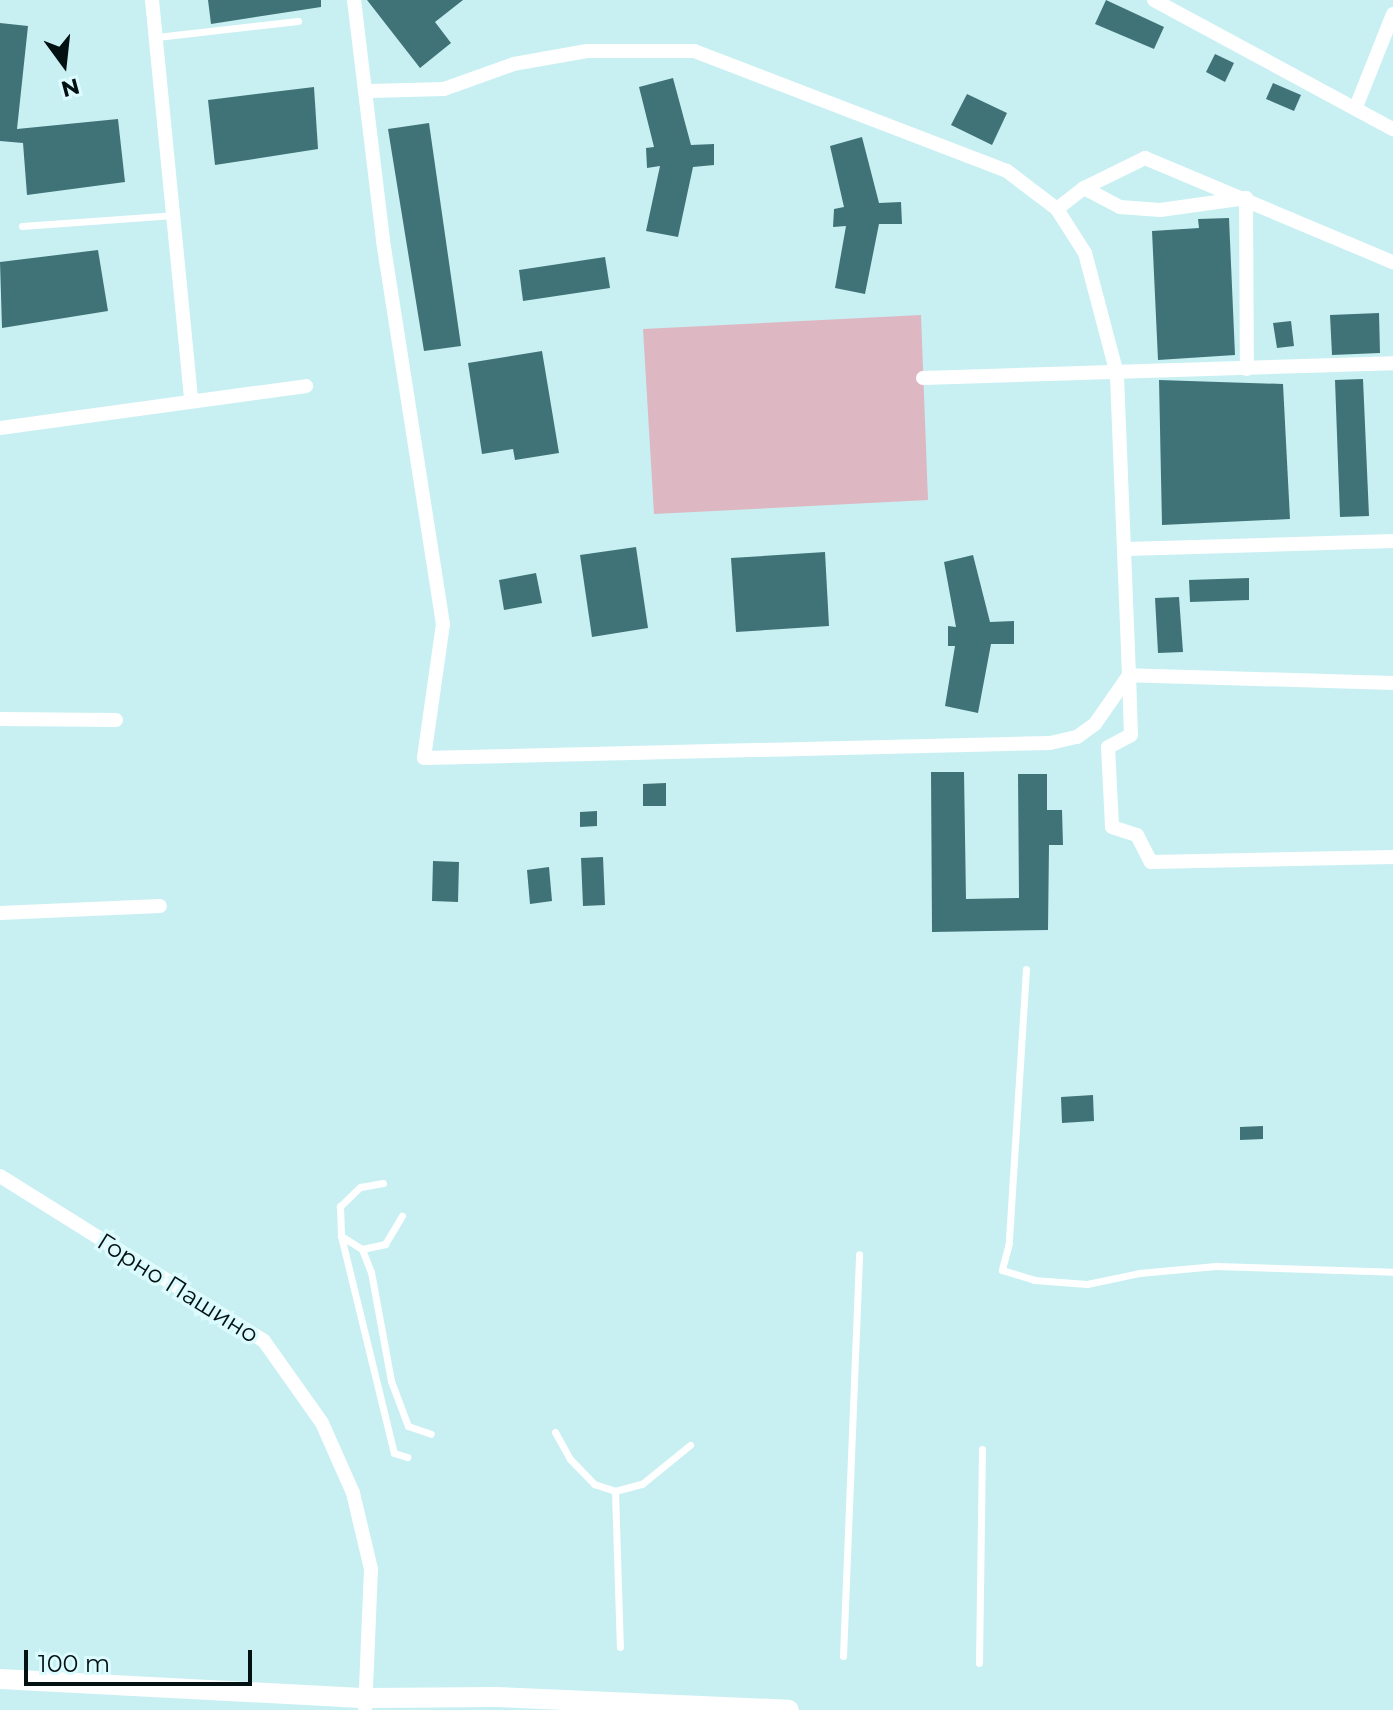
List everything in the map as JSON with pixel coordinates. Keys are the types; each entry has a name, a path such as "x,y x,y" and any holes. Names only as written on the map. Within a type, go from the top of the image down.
{"main road":[{"path":"0,1679 366,1704 789,1710"}],"street":[{"path":"152,0 191,401"},
{"path":"354,0 369,91 383,241 443,624 424,758 1050,743 1077,737 1095,724 1129,675"},
{"path":"1157,0 1393,129"},
{"path":"1356,107 1393,14"},
{"path":"369,91 444,89 514,64 587,51 694,51 993,165 1057,209 1085,253 1117,374 1127,549 1131,735 1108,747 1112,827 1137,835 1151,862 1393,857"},
{"path":"1057,209 1084,188 1145,158 1393,262"},
{"path":"1084,188 1120,207 1160,210 1246,198"},
{"path":"1246,198 1247,369"},
{"path":"923,378 1393,363"},
{"path":"0,428 306,386"},
{"path":"1127,549 1393,541"},
{"path":"1129,675 1393,683"},
{"path":"0,719 116,720"},
{"path":"0,913 160,906"},
{"name":"Горно Пашино","path":"0,1176 264,1341 322,1423 353,1493 371,1569 366,1704"}],"lane":[{"path":"157,37 298,21"},
{"path":"22,226 174,215"},
{"path":"1026,969 1009,1243 1002,1270 1034,1280 1087,1284 1139,1273 1216,1266 1393,1272"},
{"path":"383,1183 360,1187 340,1206 341,1236 394,1453 407,1457"},
{"path":"341,1236 362,1249 385,1244 402,1216"},
{"path":"362,1249 395,1392 408,1426 431,1434"},
{"path":"843,1656 859,1254"},
{"path":"555,1432 570,1459 594,1484 615,1491 642,1484 690,1445"},
{"path":"979,1663 982,1449"},
{"path":"615,1491 620,1647"}],"shaded area":[{"path":"921,315 928,500 654,514 643,329"}],"building":[{"path":"208,0 321,0 321,7 211,24"},
{"path":"367,0 463,0 435,22 451,43 420,68"},
{"path":"1106,0 1164,27 1154,49 1095,24"},
{"path":"0,23 28,26 17,129 118,119 125,182 27,195 23,143 0,141"},
{"path":"1215,54 1234,63 1225,82 1206,72"},
{"path":"673,78 691,145 714,144 714,165 693,167 678,237 646,231 660,166 647,168 646,148 654,147 639,87"},
{"path":"1273,83 1301,95 1294,111 1266,99"},
{"path":"314,87 318,149 215,165 208,100"},
{"path":"967,94 1007,113 992,145 951,125"},
{"path":"429,123 461,346 424,351 388,129"},
{"path":"862,137 879,203 901,202 902,224 879,224 865,294 835,288 846,226 833,227 834,209 844,207 830,146"},
{"path":"1229,218 1235,355 1158,360 1152,231 1199,228 1198,219"},
{"path":"98,250 108,311 2,328 0,262"},
{"path":"605,257 610,288 523,301 519,270"},
{"path":"1379,313 1380,353 1332,355 1330,315"},
{"path":"1291,321 1294,346 1277,348 1273,323"},
{"path":"542,351 559,453 515,460 513,449 482,454 468,363"},
{"path":"1363,379 1369,516 1340,517 1335,380"},
{"path":"1159,380 1283,384 1290,519 1162,525"},
{"path":"636,547 648,628 592,637 580,555"},
{"path":"825,552 829,626 736,632 731,558"},
{"path":"973,555 990,622 1014,621 1014,644 991,644 978,713 945,706 955,646 948,646 948,626 956,627 944,562"},
{"path":"536,573 542,603 504,610 499,580"},
{"path":"1249,578 1249,600 1190,602 1189,580"},
{"path":"1179,597 1183,652 1158,653 1155,598"},
{"path":"931,772 964,772 966,899 1019,898 1018,774 1047,774 1047,810 1062,810 1063,845 1049,845 1048,930 932,932"},
{"path":"666,783 666,806 643,806 643,784"},
{"path":"597,811 597,826 580,827 580,812"},
{"path":"603,857 605,905 583,906 581,858"},
{"path":"433,861 459,862 458,902 432,901"},
{"path":"549,867 552,901 530,904 527,870"},
{"path":"1093,1095 1094,1121 1062,1123 1061,1097"},
{"path":"1263,1126 1263,1139 1240,1140 1240,1127"}]}
